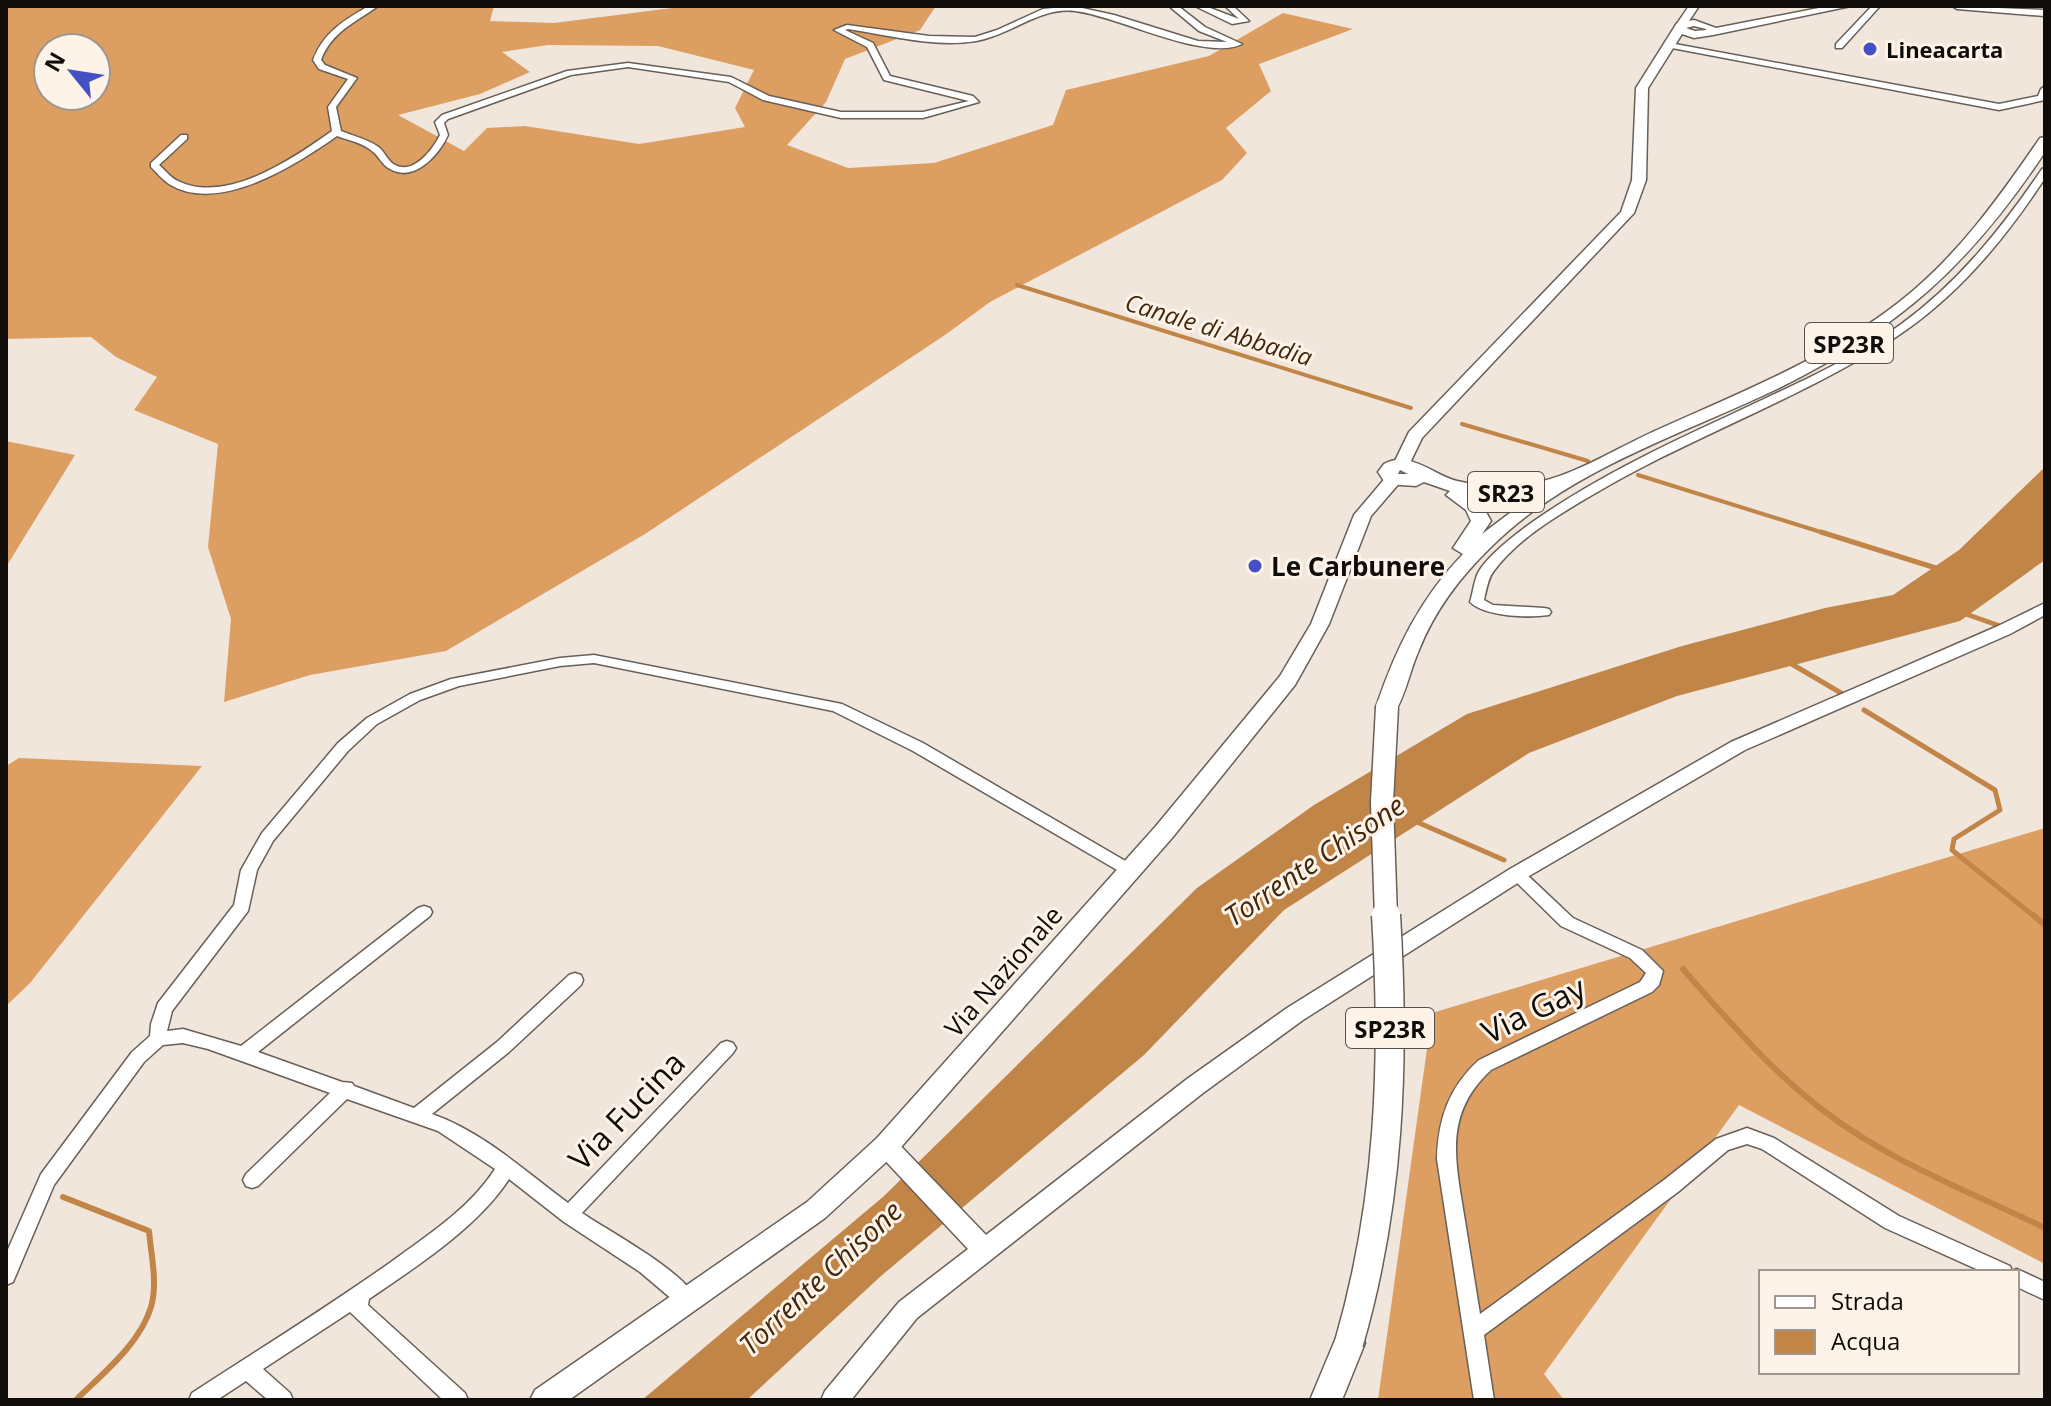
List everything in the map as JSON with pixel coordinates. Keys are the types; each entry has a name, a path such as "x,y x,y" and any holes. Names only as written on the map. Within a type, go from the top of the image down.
{"main road":[{"path":"1669,49 1704,29 1742,26 1846,6"},
{"path":"1686,19 1704,29"},
{"name":"Via Nazionale","path":"545,1400 816,1210 886,1146 1235,749 1288,680 1320,624 1363,515 1406,474 1415,436 1627,213 1639,180 1642,88 1686,19"},
{"name":"SP23R","path":"1326,1400 1365,1292 1384,1183 1391,1084 1383,800 1387,707 1409,645 1442,589 1474,552 1529,507 1594,469 1797,371 1878,325 1921,294 1968,249 1994,217 2045,141"},
{"name":"SR23","path":"1406,474 1462,488 1499,493 1547,486 1594,469"},
{"name":"SR23","path":"1398,674 1395,651 1402,631 1424,596 1480,527 1474,507 1456,495 1406,474"},
{"path":"1456,495 1529,507"}],"street":[{"path":"337,132 332,107 353,78 322,67 317,60 319,53 337,29 374,6"},
{"path":"337,132 376,148 391,167 410,169 435,153 444,135 439,122 445,117 570,73 614,66 643,66 731,80 749,86 766,98 841,115 923,115 975,102 970,98 887,78 870,45 838,30 847,27 968,40 1012,27 1042,9 1071,8 1097,11 1184,38 1238,44 1202,29 1173,6"},
{"path":"1199,6 1235,22 1245,21 1229,6"},
{"path":"1839,46 1876,6"},
{"path":"1957,6 2045,13"},
{"path":"1669,49 1999,107 2044,94"},
{"path":"184,137 154,165 166,183 192,191 251,183 301,157 337,132"},
{"path":"1544,612 1490,609 1477,602 1475,590 1480,574 1512,543 1557,509 1643,461 1809,382 1901,329 1950,292 2003,236 2045,171"},
{"path":"834,1400 908,1310 983,1248 1264,1035 1517,874 1738,746 2004,630 2045,608"},
{"path":"159,1039 164,1008 242,907 254,856 343,747 372,721 415,697 456,682 560,662 594,659 633,665 837,707 918,747 1129,870"},
{"name":"Via Gay","path":"1484,1400 1446,1159 1451,1109 1472,1075 1485,1065 1646,987 1653,980 1655,971 1636,954 1567,922 1517,874"},
{"path":"245,1053 424,912"},
{"path":"418,1115 503,1047 575,980"},
{"path":"6,1276 47,1180 138,1057 159,1039 183,1036 245,1053 346,1088 418,1115 476,1143 569,1214 672,1285 687,1300"},
{"name":"Via Fucina","path":"569,1214 727,1048"},
{"path":"252,1180 346,1088"},
{"path":"1474,1330 1671,1186 1722,1144 1747,1136 1768,1143 1892,1222 1999,1270"},
{"path":"886,1146 983,1248"},
{"path":"199,1400 360,1295 438,1238 498,1183 507,1167"},
{"path":"2019,1279 2045,1291"},
{"path":"360,1295 358,1308 458,1400"},
{"path":"247,1368 283,1400"}],"shaded area":[{"path":"6,6 494,6 490,21 554,23 672,8 648,6 936,6 920,30 845,59 826,102 787,145 848,168 934,163 1053,125 1066,90 1209,56 1283,13 1353,29 1259,64 1271,91 1226,128 1247,153 1222,180 990,302 645,534 446,651 310,675 224,702 231,619 208,547 218,444 134,410 157,377 116,357 91,337 6,339","holes":["548,45 658,46 754,70 735,108 745,127 639,144 525,126 487,128 464,151 398,115 480,94 530,72 502,52"]},
{"path":"6,441 75,455 6,567"},
{"path":"19,758 202,766 30,983 6,1006 6,766"},
{"path":"2045,828 2045,1264 1739,1105 1544,1374 1564,1400 1378,1400 1432,1013"}],"water":[{"name":"Torrente Chisone","path":"2045,467 2045,560 1960,621 1677,696 1529,753 1284,910 1144,1055 881,1276 747,1400 642,1400 884,1196 1197,888 1314,805 1467,714 1682,646 1825,608 1893,595 1959,550"}],"waterway":[{"name":"Canale di Abbadia","path":"1017,285 1411,408"},
{"name":"Canale di Abbadia","path":"1462,424 1588,461"},
{"name":"Canale di Abbadia","path":"1638,475 1827,534"},
{"name":"Canale di Abbadia","path":"1821,532 1939,569"},
{"path":"1963,613 2000,626"},
{"path":"1790,663 1841,693"},
{"path":"1864,710 1995,790 2000,810 1954,839 1952,850 2035,917"},
{"name":"Torrente Chisone","path":"1417,822 1504,860"},
{"path":"2033,915 2045,925"},
{"path":"1683,969 1768,1062 1849,1129 1903,1161 2045,1228"},
{"name":"Canale di Abbadia","path":"63,1197 149,1231 153,1269 154,1288 146,1321 119,1358 76,1400"}],"place":[{"name":"Lineacarta","path":"1870,49"},
{"name":"Le Carbunere","path":"1255,566"}]}
